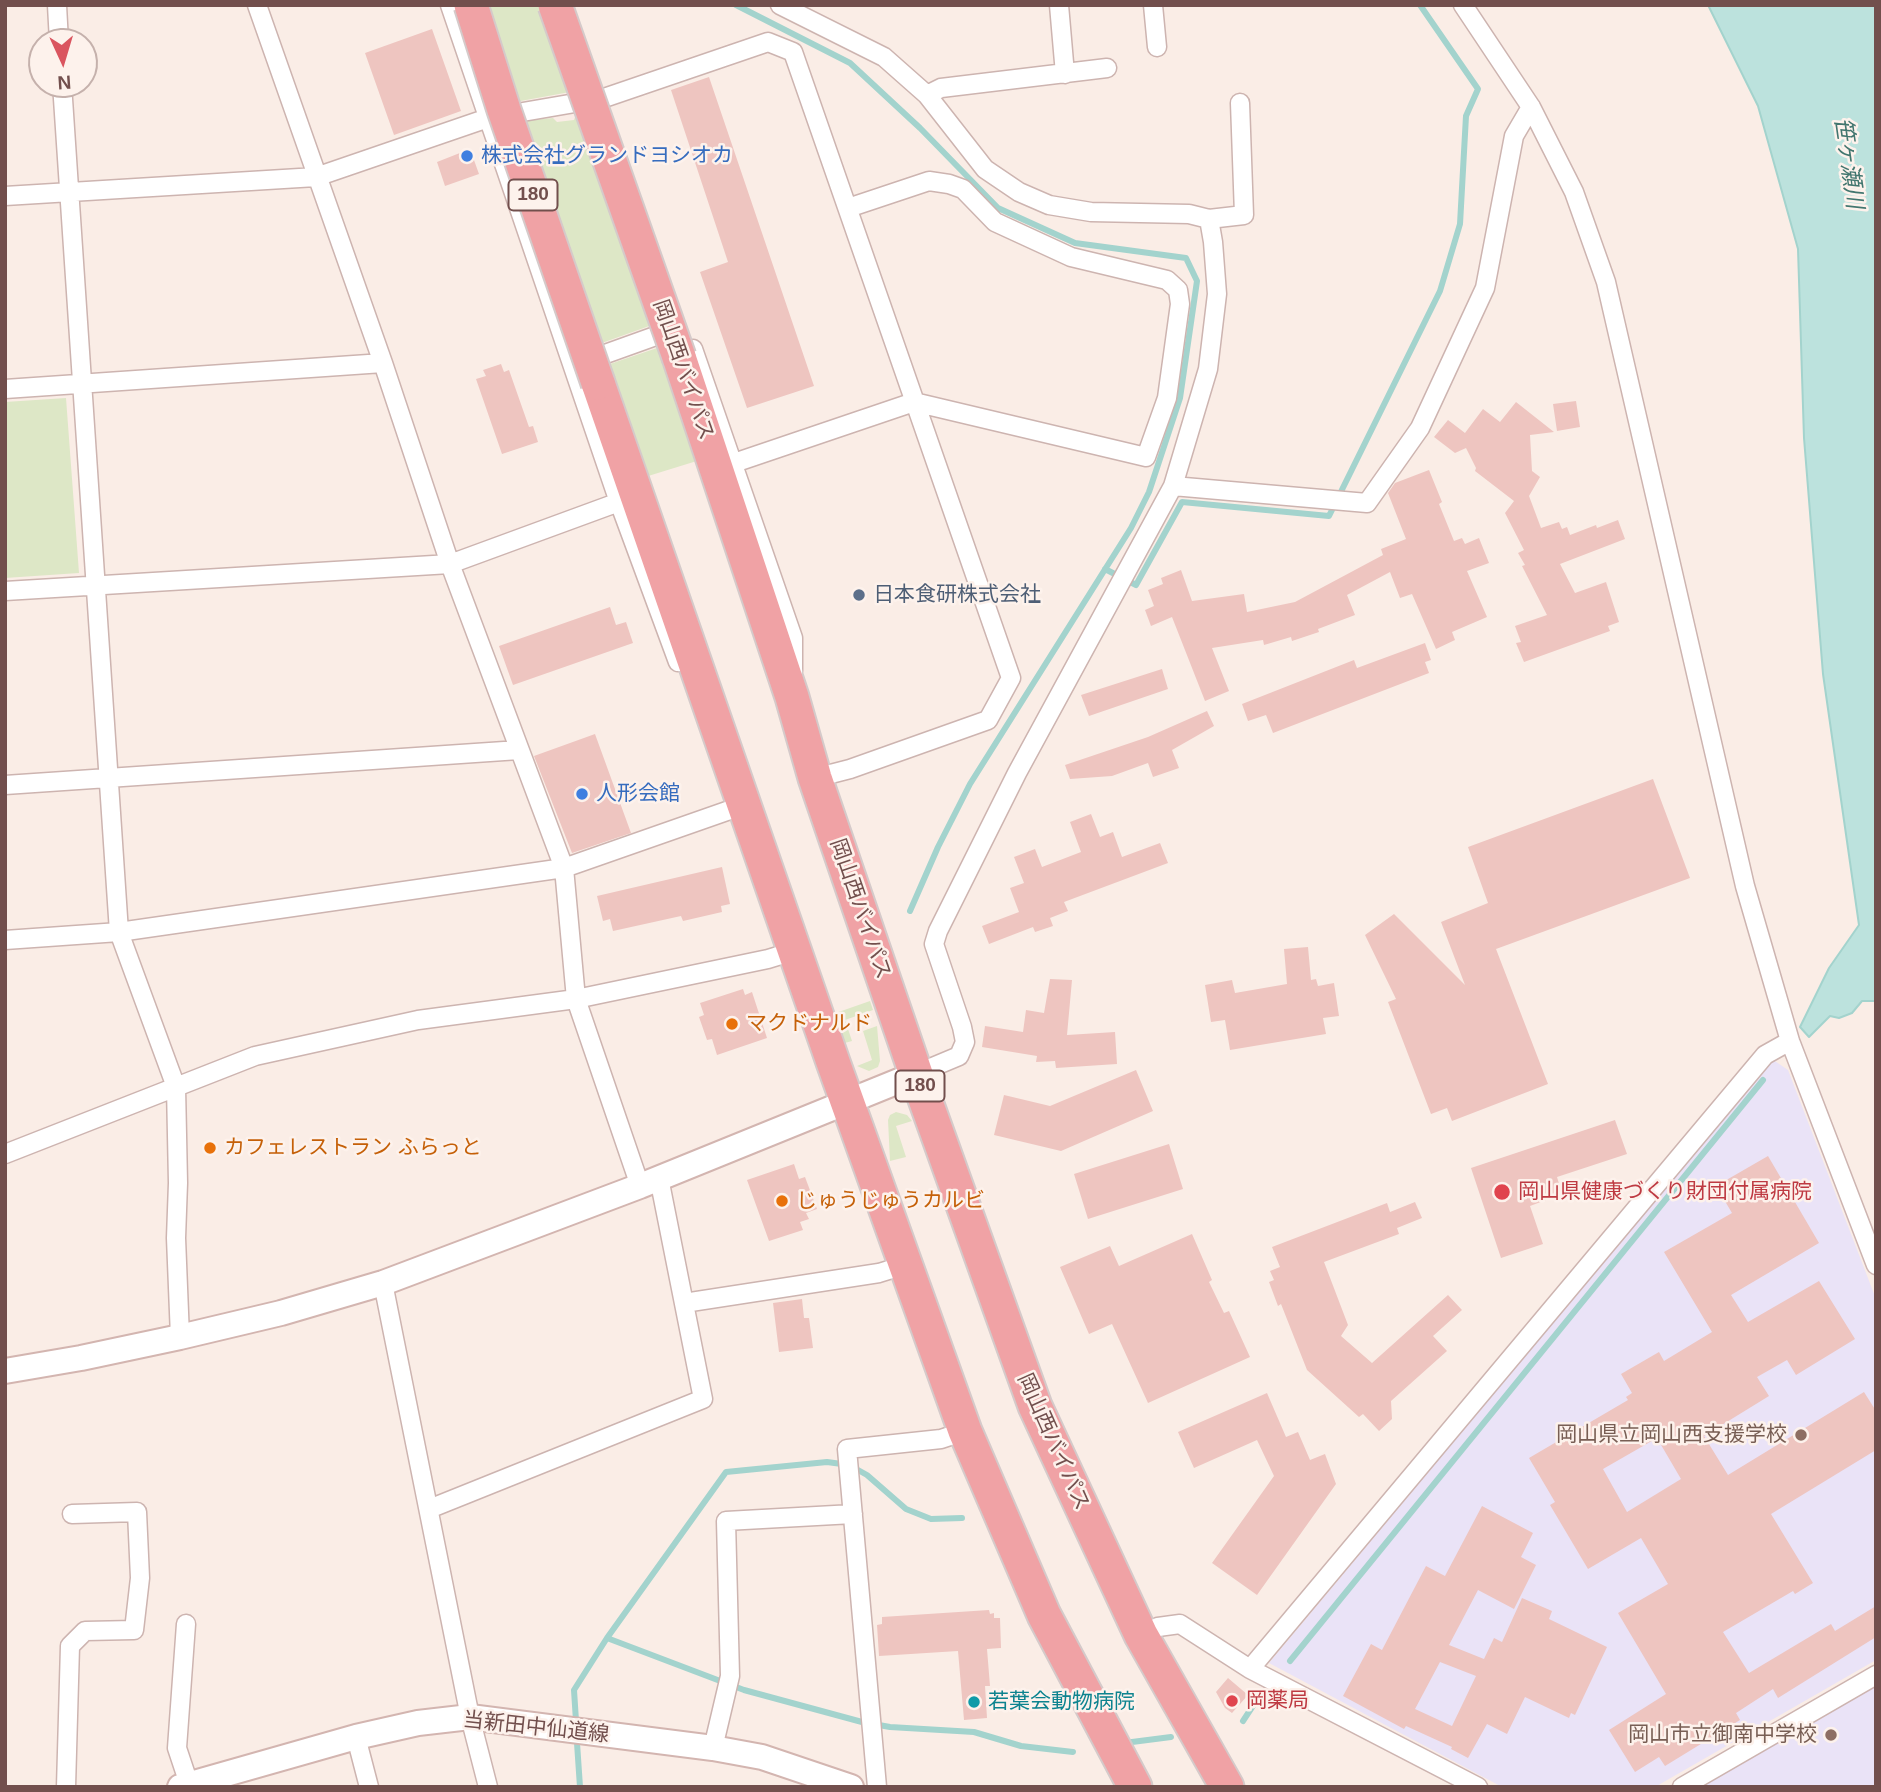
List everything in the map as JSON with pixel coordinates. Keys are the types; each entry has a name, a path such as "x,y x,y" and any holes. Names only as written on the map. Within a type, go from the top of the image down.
{"highway":[{"name":"180","path":"471,5 585,375 744,805 964,1431 1044,1615 1135,1787"},
{"name":"岡山西バイパス","path":"555,5 682,341 815,778 916,1074 1035,1406 1141,1635 1227,1787"}],"street":[{"path":"57,5 58,28"},
{"path":"257,5 383,363 450,564 565,868 576,999 649,1182 684,1303 704,1399 429,1509"},
{"path":"450,5 488,118 585,375 619,502 663,625 685,679 719,736"},
{"path":"573,5 682,341 734,463 793,638 792,697"},
{"path":"780,5 884,57 927,95 985,169 1019,192 1049,205 1091,212 1189,214 1209,219 1244,215 1240,103"},
{"path":"1059,5 1065,74"},
{"path":"1153,5 1157,47"},
{"path":"1463,5 1531,107 1574,192 1606,282 1745,886 1790,1041 1876,1265"},
{"path":"5,196 316,177 488,118 604,98 768,42 793,52 1011,678 988,720 850,769 815,778"},
{"path":"927,95 941,89 1107,68"},
{"path":"63,98 119,932 176,1087 176,1238 180,1337"},
{"path":"1173,486 1367,503 1420,428 1485,288 1514,136 1531,107"},
{"path":"734,463 914,402 1146,457 1167,398 1180,304 1178,290 1167,280 1071,257 995,222 963,189 949,184 929,181 848,208"},
{"path":"5,1371 180,1337 281,1313 383,1283 649,1182 959,1056 965,1042 962,1027 934,944 1017,773 1173,486 1208,369 1217,294 1209,219"},
{"path":"585,375 682,341"},
{"path":"5,389 383,363"},
{"path":"5,592 450,564 619,502"},
{"path":"5,785 519,750"},
{"path":"5,940 119,932 565,868 744,805"},
{"path":"5,1154 255,1056 418,1020 576,999 768,959 794,951"},
{"path":"1250,1669 1765,1055 1790,1041"},
{"path":"684,1303 878,1273 905,1265"},
{"path":"383,1283 470,1717 488,1787"},
{"path":"877,1787 847,1448 941,1439 964,1431"},
{"path":"66,1787 70,1646 85,1631 134,1630 141,1578 137,1512 72,1514"},
{"path":"713,1748 728,1683 726,1521 853,1514"},
{"path":"183,1786 177,1748 186,1623"},
{"path":"1141,1635 1158,1627 1180,1623 1250,1669 1475,1786"},
{"path":"1682,1787 1876,1675"},
{"name":"当新田中仙道線","path":"183,1786 356,1737 418,1723 470,1717 713,1748 762,1757 851,1787"},
{"path":"356,1737 369,1787"}],"shaded area":[{"path":"1769,1057 1788,1070 1876,1299 1876,1660 1655,1787 1502,1787 1269,1663 1627,1234"},
{"name":"岡山市立御南中学校","path":"1876,1683 1876,1787 1697,1787"}],"green space":[{"path":"484,5 540,5 570,92 515,102"},
{"path":"577,112 652,325 599,344 520,121 553,118 557,122 574,120"},
{"path":"660,347 700,460 645,477 607,365"},
{"path":"66,398 79,573 5,578 5,402"},
{"path":"870,1001 873,1010 845,1020 852,1041 841,1044 830,1015"},
{"path":"877,1026 880,1061 878,1067 869,1071 857,1066 872,1060 863,1031"},
{"path":"896,1112 907,1115 912,1121 896,1126 906,1157 890,1161 888,1120 890,1115"}],"water":[{"name":"笹ヶ瀬川","path":"1708,5 1876,5 1876,1001 1862,1001 1852,1013 1839,1018 1830,1016 1809,1037 1800,1027 1829,968 1859,925 1823,674 1804,438 1798,249 1758,106"}],"building":[{"path":"432,29 461,111 394,135 365,53"},
{"path":"709,77 814,386 747,408 700,272 728,262 671,90"},
{"path":"470,149 479,174 445,186 437,162"},
{"path":"501,364 504,372 509,370 529,427 533,426 538,442 502,454 476,379 486,376 483,370"},
{"path":"1576,401 1580,427 1557,431 1553,404"},
{"path":"1516,402 1554,432 1530,435 1532,471 1540,477 1529,496 1541,528 1559,522 1562,529 1567,527 1570,535 1618,520 1625,539 1560,564 1575,593 1606,582 1619,622 1608,626 1610,631 1524,662 1516,643 1521,642 1515,626 1547,615 1522,566 1525,565 1518,553 1524,550 1505,513 1514,501 1475,471 1466,448 1455,453 1434,437 1448,420 1465,433 1483,409 1500,422"},
{"path":"1429,470 1454,541 1462,538 1465,544 1479,538 1489,563 1467,571 1487,617 1452,632 1455,640 1436,649 1412,594 1400,598 1390,572 1347,595 1355,615 1318,629 1319,632 1292,641 1291,637 1264,645 1263,640 1212,648 1229,691 1205,701 1172,617 1151,626 1145,610 1154,606 1148,590 1163,584 1161,578 1181,570 1192,601 1244,594 1247,612 1295,602 1383,555 1381,549 1406,539 1388,493 1395,483"},
{"path":"610,607 616,625 626,622 633,643 513,685 499,646"},
{"path":"1425,643 1431,660 1425,662 1429,673 1273,733 1266,715 1248,721 1242,704 1354,660 1357,668"},
{"path":"1162,669 1168,689 1089,716 1081,695"},
{"path":"1207,711 1214,726 1172,750 1179,768 1153,777 1148,763 1112,776 1070,779 1065,765 1148,737"},
{"path":"595,734 631,833 572,853 534,756"},
{"path":"1653,779 1690,878 1496,949 1548,1084 1452,1121 1447,1108 1431,1114 1388,1002 1396,999 1365,935 1394,914 1465,985 1441,922 1488,903 1468,847"},
{"path":"1091,814 1100,837 1113,832 1122,857 1160,843 1168,863 1064,902 1068,911 1050,918 1053,926 1035,932 1033,927 989,944 982,926 1019,912 1010,888 1024,883 1014,857 1035,849 1042,867 1081,852 1070,822"},
{"path":"722,867 730,904 721,906 722,912 683,921 681,916 613,931 610,919 603,921 597,896"},
{"path":"1308,947 1311,980 1316,979 1318,986 1334,983 1339,1016 1323,1018 1326,1034 1230,1050 1225,1020 1211,1022 1205,985 1232,980 1235,993 1287,984 1284,949"},
{"path":"1050,979 1072,980 1067,1035 1115,1032 1117,1064 1056,1068 1055,1061 1036,1062 1037,1056 982,1047 985,1026 1023,1032 1026,1010 1044,1013"},
{"path":"743,989 745,995 752,992 767,1038 717,1055 712,1039 707,1040 699,1017 704,1015 700,1003"},
{"path":"1136,1070 1153,1111 1061,1151 994,1135 1004,1095 1050,1106"},
{"name":"岡山県健康づくり財団付属病院","path":"1615,1120 1627,1154 1557,1177 1562,1194 1530,1206 1543,1244 1501,1258 1471,1168"},
{"path":"1169,1144 1183,1189 1088,1219 1074,1174"},
{"path":"1768,1156 1819,1243 1731,1295 1748,1322 1819,1281 1855,1339 1796,1375 1787,1360 1757,1377 1769,1396 1704,1436 1728,1475 1864,1392 1876,1411 1876,1450 1771,1514 1813,1583 1795,1594 1793,1591 1723,1632 1749,1673 1831,1624 1835,1631 1876,1606 1876,1637 1778,1698 1773,1689 1736,1713 1740,1720 1665,1766 1659,1757 1635,1772 1609,1730 1666,1694 1618,1613 1668,1584 1641,1538 1588,1569 1550,1505 1555,1502 1529,1458 1628,1400 1626,1397 1632,1393 1621,1374 1659,1352 1664,1361 1712,1332 1664,1252 1732,1213 1716,1186","holes":["1657,1438 1681,1479 1627,1512 1603,1469"]},
{"path":"794,1164 799,1179 805,1177 817,1209 806,1213 809,1219 800,1222 803,1230 769,1241 747,1180"},
{"path":"1415,1202 1422,1218 1397,1228 1399,1234 1324,1262 1348,1325 1341,1336 1372,1363 1448,1295 1462,1310 1433,1336 1447,1351 1391,1401 1392,1419 1379,1431 1363,1414 1359,1417 1307,1370 1281,1304 1278,1306 1269,1282 1274,1280 1270,1271 1280,1267 1272,1247 1387,1203 1390,1212"},
{"path":"1192,1234 1212,1280 1209,1282 1224,1313 1229,1311 1250,1357 1148,1403 1112,1324 1089,1334 1060,1267 1110,1246 1119,1266"},
{"path":"802,1299 804,1318 809,1318 813,1348 779,1352 773,1303"},
{"path":"1267,1393 1286,1437 1298,1432 1310,1460 1325,1454 1336,1484 1257,1595 1212,1563 1274,1476 1257,1440 1194,1468 1178,1432"},
{"path":"1482,1506 1533,1533 1521,1557 1536,1565 1514,1609 1478,1590 1449,1645 1484,1659 1494,1638 1502,1642 1522,1598 1552,1611 1549,1619 1607,1647 1575,1715 1571,1713 1569,1718 1525,1697 1507,1734 1487,1724 1468,1758 1451,1749 1452,1747 1406,1726 1404,1729 1343,1696 1371,1644 1382,1650 1426,1566 1445,1576","holes":["1440,1662 1476,1676 1452,1726 1415,1709"]},
{"path":"989,1610 990,1614 994,1613 994,1618 1000,1618 1001,1648 987,1649 990,1686 985,1686 987,1718 964,1720 958,1651 879,1656 877,1625 882,1624 882,1617"},
{"name":"岡薬局","path":"1228,1678 1248,1695 1232,1713 1225,1708 1216,1692"}],"waterway":[{"path":"736,5 850,63 920,128 998,208 1075,243 1186,258 1197,281 1180,398 1149,492 1131,528 970,784 910,911"},
{"path":"1105,569 1136,585 1182,502 1329,516 1440,291 1460,224 1466,116 1478,89 1420,5"},
{"path":"1290,1661 1763,1080"},
{"path":"576,1721 574,1690 607,1638 726,1472 827,1462 849,1465 867,1475 906,1509 931,1519 962,1518"},
{"path":"607,1638 744,1690 862,1722 890,1727 974,1732 1021,1746 1073,1752"},
{"path":"1243,1721 1260,1695"},
{"path":"1132,1742 1171,1737"},
{"path":"577,1743 580,1787"}],"place":[{"name":"株式会社グランドヨシオカ","path":"467,156"},
{"name":"日本食研株式会社","path":"859,595"},
{"name":"人形会館","path":"582,794"},
{"name":"マクドナルド","path":"732,1024"},
{"name":"カフェレストラン ふらっと","path":"210,1148"},
{"name":"岡山県健康づくり財団付属病院","path":"1502,1192"},
{"name":"じゅうじゅうカルビ","path":"782,1201"},
{"name":"岡山県立岡山西支援学校","path":"1801,1435"},
{"name":"岡薬局","path":"1232,1701"},
{"name":"若葉会動物病院","path":"974,1702"},
{"name":"岡山市立御南中学校","path":"1831,1735"}]}
